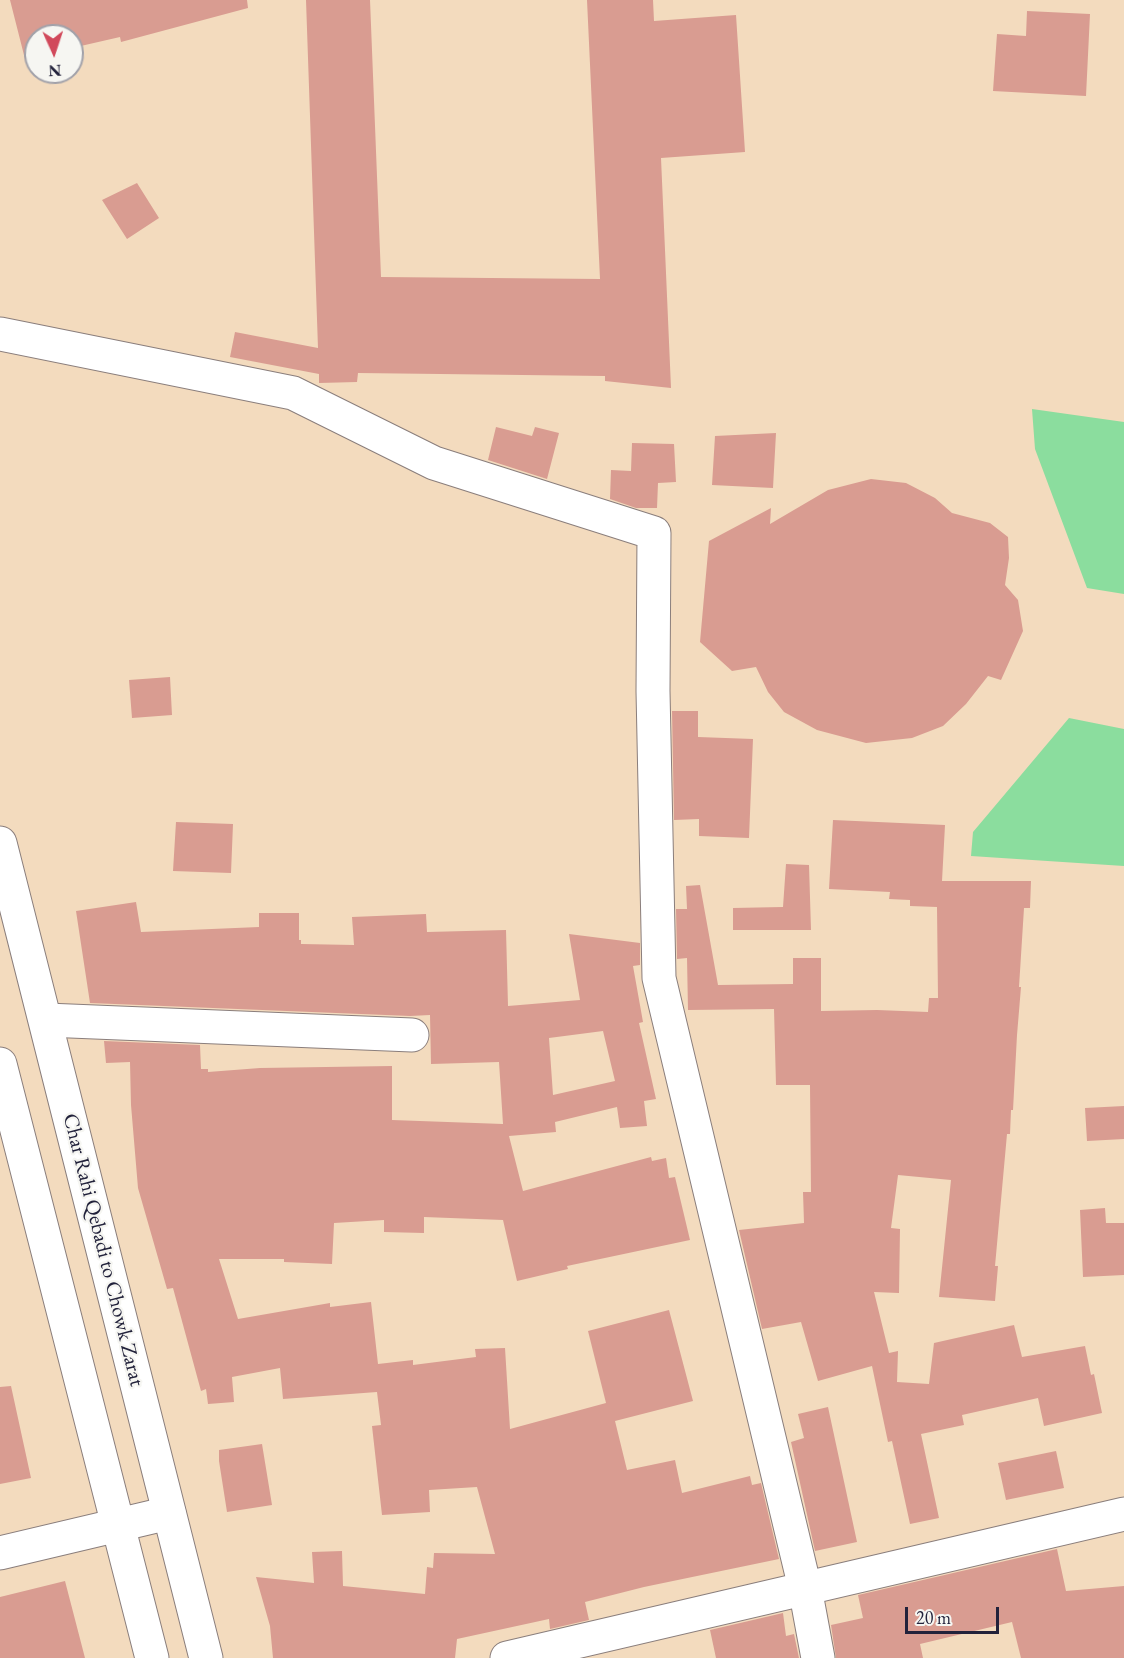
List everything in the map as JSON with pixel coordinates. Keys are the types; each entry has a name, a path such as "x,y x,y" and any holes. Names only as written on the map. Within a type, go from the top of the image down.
{"main road":[{"path":"0,334 293,393 434,464 654,533 653,691 659,978 805,1588 818,1658"},
{"name":"Char Rahi Qebadi to Chowk Zarat","path":"0,843 206,1658"},
{"path":"46,1020 412,1035"},
{"path":"0,1064 152,1658"},
{"path":"0,1553 169,1514"},
{"path":"507,1658 1124,1514"}],"green space":[{"path":"1032,409 1124,422 1124,594 1087,588 1035,449"},
{"path":"1069,718 1124,729 1124,866 971,856 973,832"}],"building":[{"path":"10,0 247,0 248,8 121,42 120,37 84,45 84,24 24,24 24,55"},
{"path":"306,0 370,0 381,277 600,279 587,0 653,0 654,21 736,15 745,152 661,158 671,388 605,381 605,376 358,373 357,382 319,383 319,374 230,357 235,332 318,348"},
{"path":"1027,11 1090,14 1086,96 993,91 997,34 1026,36"},
{"path":"137,183 159,218 127,239 102,200"},
{"path":"496,427 532,436 535,427 559,433 547,479 488,460"},
{"path":"776,433 773,488 712,485 715,436"},
{"path":"632,443 674,444 676,482 658,483 657,508 636,508 610,499 611,470 631,471"},
{"path":"871,479 906,483 935,498 952,513 990,523 1008,537 1009,558 1005,585 1018,600 1023,631 1001,680 988,676 966,704 943,726 912,738 866,743 817,730 784,712 768,692 756,667 732,671 700,642 709,541 771,508 770,524 828,490"},
{"path":"170,677 172,715 132,718 129,680"},
{"path":"672,711 698,711 698,737 753,739 749,838 699,836 699,819 674,820"},
{"path":"833,820 945,825 942,881 1031,881 1030,908 1024,908 1013,1110 1011,1110 1010,1134 1007,1134 995,1266 998,1266 995,1301 939,1297 951,1180 898,1175 891,1228 900,1229 899,1293 874,1292 889,1353 898,1351 897,1382 929,1384 934,1343 1014,1325 1022,1357 1085,1346 1091,1375 1094,1374 1102,1413 1044,1426 1038,1398 962,1415 964,1425 921,1434 939,1518 910,1524 892,1441 888,1442 872,1366 818,1381 801,1322 762,1329 739,1230 804,1223 803,1192 811,1192 810,1085 776,1085 774,1009 688,1010 687,958 677,959 676,909 687,909 686,886 700,885 718,985 793,984 793,958 821,958 821,1011 928,1012 929,998 938,998 937,907 910,906 910,900 889,899 890,892 829,889"},
{"path":"176,822 233,824 231,873 173,871"},
{"path":"786,864 809,865 811,930 733,930 733,908 783,907"},
{"path":"136,902 141,932 259,927 259,913 299,913 301,944 354,945 352,917 426,914 427,932 506,930 508,1006 580,1000 569,934 640,943 640,965 633,966 643,1022 639,1023 656,1099 644,1101 647,1126 620,1128 617,1107 555,1122 556,1132 509,1136 523,1191 651,1157 652,1161 666,1158 669,1178 675,1177 690,1240 567,1266 568,1269 517,1281 503,1220 424,1217 424,1233 384,1232 384,1220 334,1223 332,1264 284,1262 284,1259 219,1259 238,1319 330,1303 330,1307 371,1302 378,1364 413,1360 413,1365 476,1357 475,1349 505,1348 510,1429 606,1403 588,1331 669,1310 693,1401 615,1421 627,1470 675,1460 682,1493 750,1476 752,1485 761,1483 779,1559 644,1587 585,1602 589,1620 550,1629 549,1619 457,1639 455,1658 273,1658 270,1626 256,1577 314,1583 312,1552 342,1551 343,1586 425,1594 427,1567 433,1568 434,1553 495,1554 477,1487 429,1490 430,1512 382,1515 372,1426 381,1425 377,1392 283,1399 280,1368 232,1377 234,1402 208,1404 206,1389 201,1391 173,1288 167,1289 138,1188 130,1062 106,1063 104,1041 200,1045 201,1069 208,1069 208,1072 260,1068 392,1066 392,1120 503,1124 499,1062 431,1064 430,1015 90,1003 76,911","holes":["603,1031 615,1081 553,1095 549,1038"]},
{"path":"1124,1106 1124,1139 1087,1141 1085,1108"},
{"path":"1105,1208 1106,1223 1124,1223 1124,1275 1083,1277 1080,1210"},
{"path":"11,1386 31,1478 0,1484 0,1387"},
{"path":"828,1407 857,1542 815,1551 791,1442 804,1438 798,1414"},
{"path":"262,1444 272,1505 227,1512 219,1450"},
{"path":"1056,1451 1064,1488 1006,1500 998,1463"},
{"path":"1057,1549 1066,1591 1124,1586 1124,1658 1021,1658 1012,1622 920,1644 923,1658 836,1658 831,1625 863,1618 858,1595"},
{"path":"65,1581 85,1658 0,1658 0,1597"},
{"path":"783,1613 786,1636 794,1634 799,1658 716,1658 710,1630"}]}
